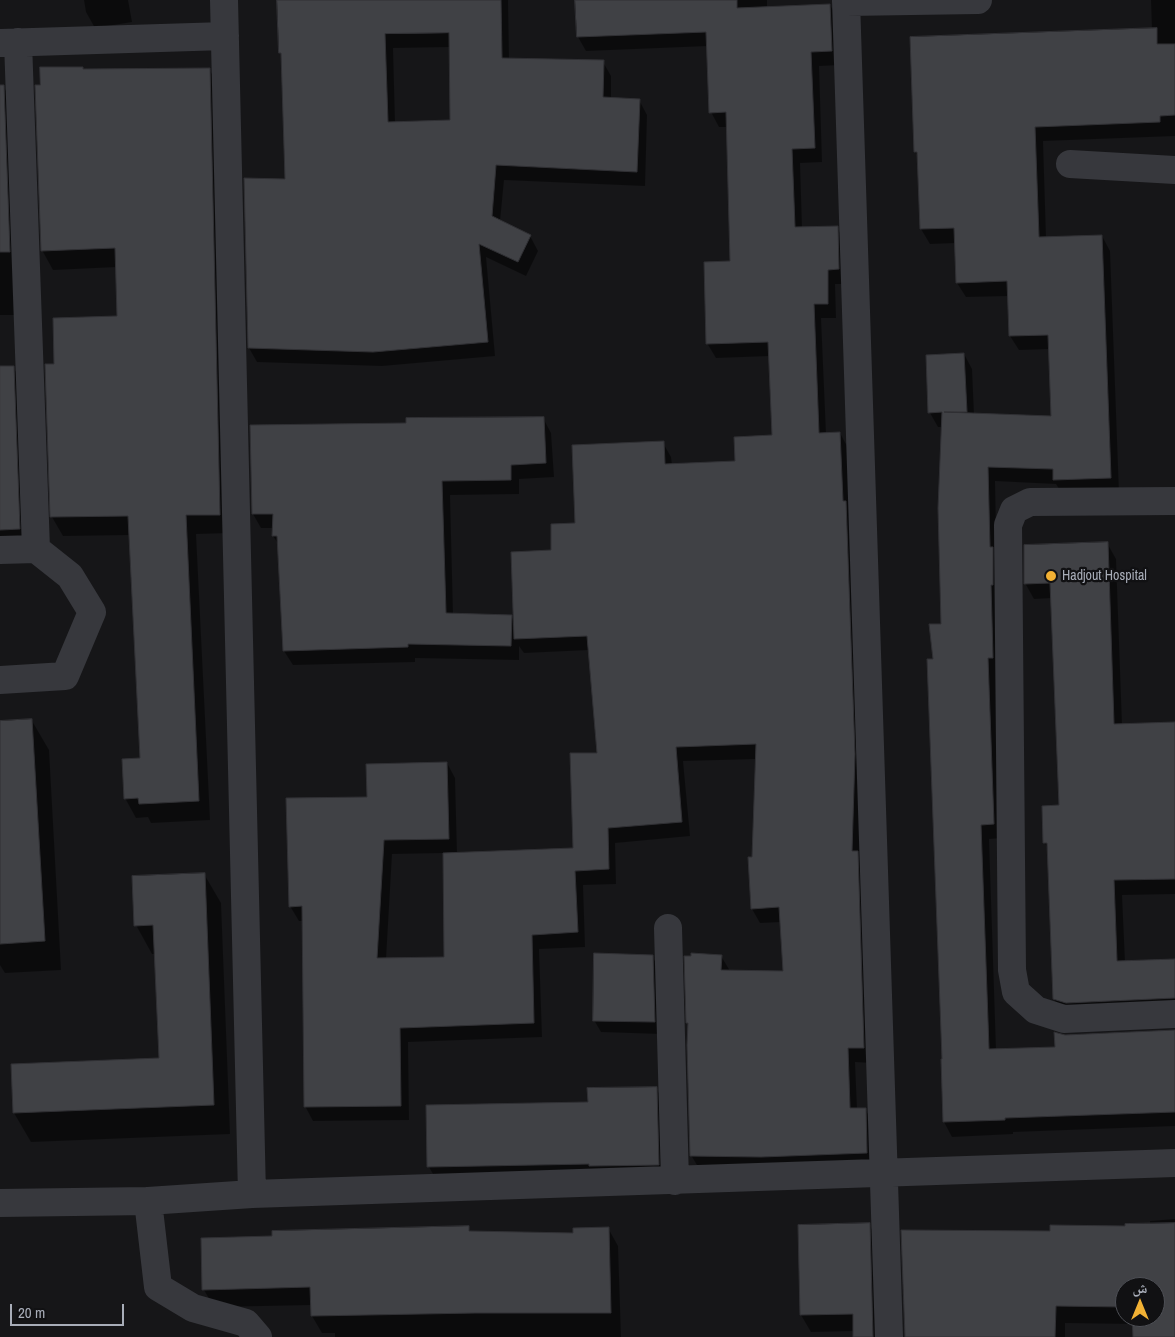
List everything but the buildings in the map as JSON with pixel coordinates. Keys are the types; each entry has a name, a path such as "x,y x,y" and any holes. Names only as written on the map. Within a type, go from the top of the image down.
{"street":[{"path":"224,0 252,1194"},
{"path":"888,1337 846,1 978,0"},
{"path":"36,549 9,42 225,36"},
{"path":"1070,164 1175,170"},
{"path":"1175,501 1030,502 1014,510 1008,524 1012,970 1016,992 1036,1010 1064,1020 1175,1014"},
{"path":"0,550 36,549 70,576 92,612 65,676 0,680"},
{"path":"668,928 675,1181"},
{"path":"0,1203 148,1201 252,1194 1175,1163"},
{"path":"148,1201 158,1287 193,1308 246,1323 258,1337"}],"place":[{"name":"Hadjout Hospital","path":"1051,576"}]}
